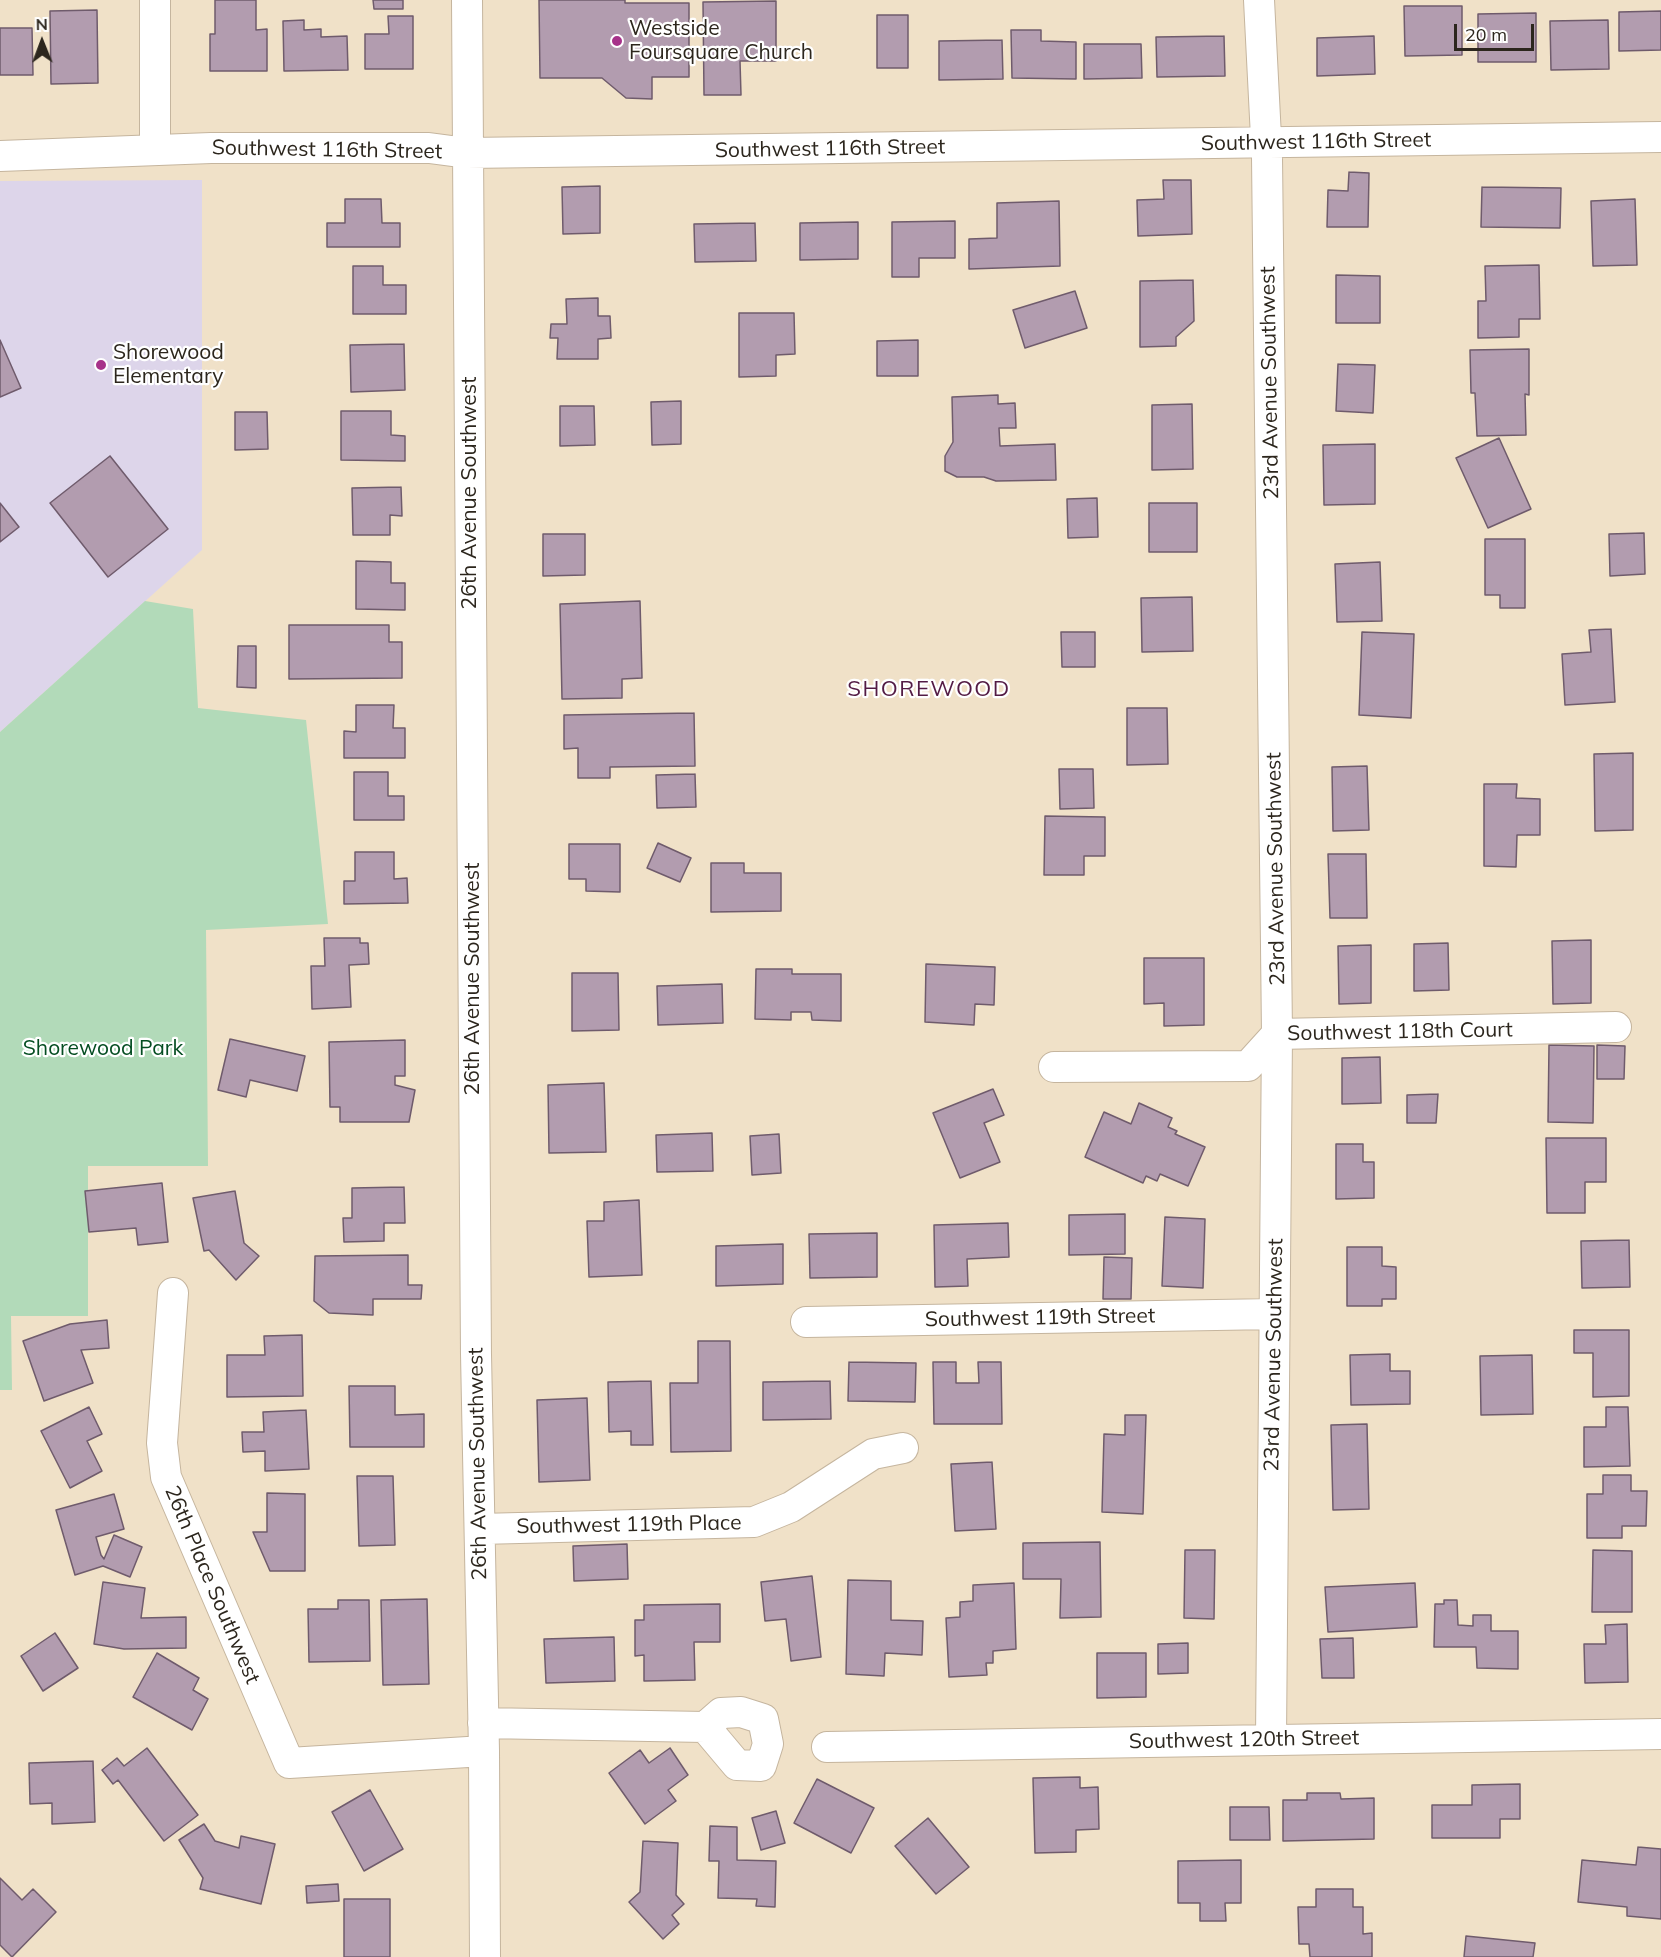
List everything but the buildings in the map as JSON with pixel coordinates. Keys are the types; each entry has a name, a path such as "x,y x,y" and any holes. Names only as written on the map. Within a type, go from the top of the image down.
{"street":[{"path":"155,0 155,150"},
{"name":"26th Avenue Southwest","path":"467,0 473,1047 476,1354 484,1737 485,1957"},
{"name":"23rd Avenue Southwest","path":"1259,0 1266,142 1277,1034 1271,1739"},
{"name":"Southwest 116th Street","path":"0,156 211,148 429,147 467,153 1661,137"},
{"name":"Southwest 118th Court","path":"1054,1067 1248,1066 1277,1034 1616,1027"},
{"name":"26th Place Southwest","path":"173,1293 162,1443 166,1477 290,1763 484,1737"},
{"name":"Southwest 119th Street","path":"806,1322 1274,1314"},
{"name":"Southwest 119th Place","path":"480,1528 754,1522 790,1507 873,1454 903,1448"},
{"path":"484,1737 705,1727"},
{"name":"Southwest 120th Street","path":"827,1747 1661,1734"}],"shaded area":[{"name":"Shorewood Elementary","path":"202,180 202,550 0,732 0,181"}],"green space":[{"name":"Shorewood Park","path":"145,601 193,609 198,708 306,720 328,924 206,930 208,1166 88,1166 88,1316 11,1316 12,1390 0,1390 0,732"}],"place":[{"name":"Westside Foursquare Church","path":"617,41"},
{"name":"Shorewood Elementary","path":"101,365"}],"district":[{"name":"SHOREWOOD","path":"929,689"}]}
